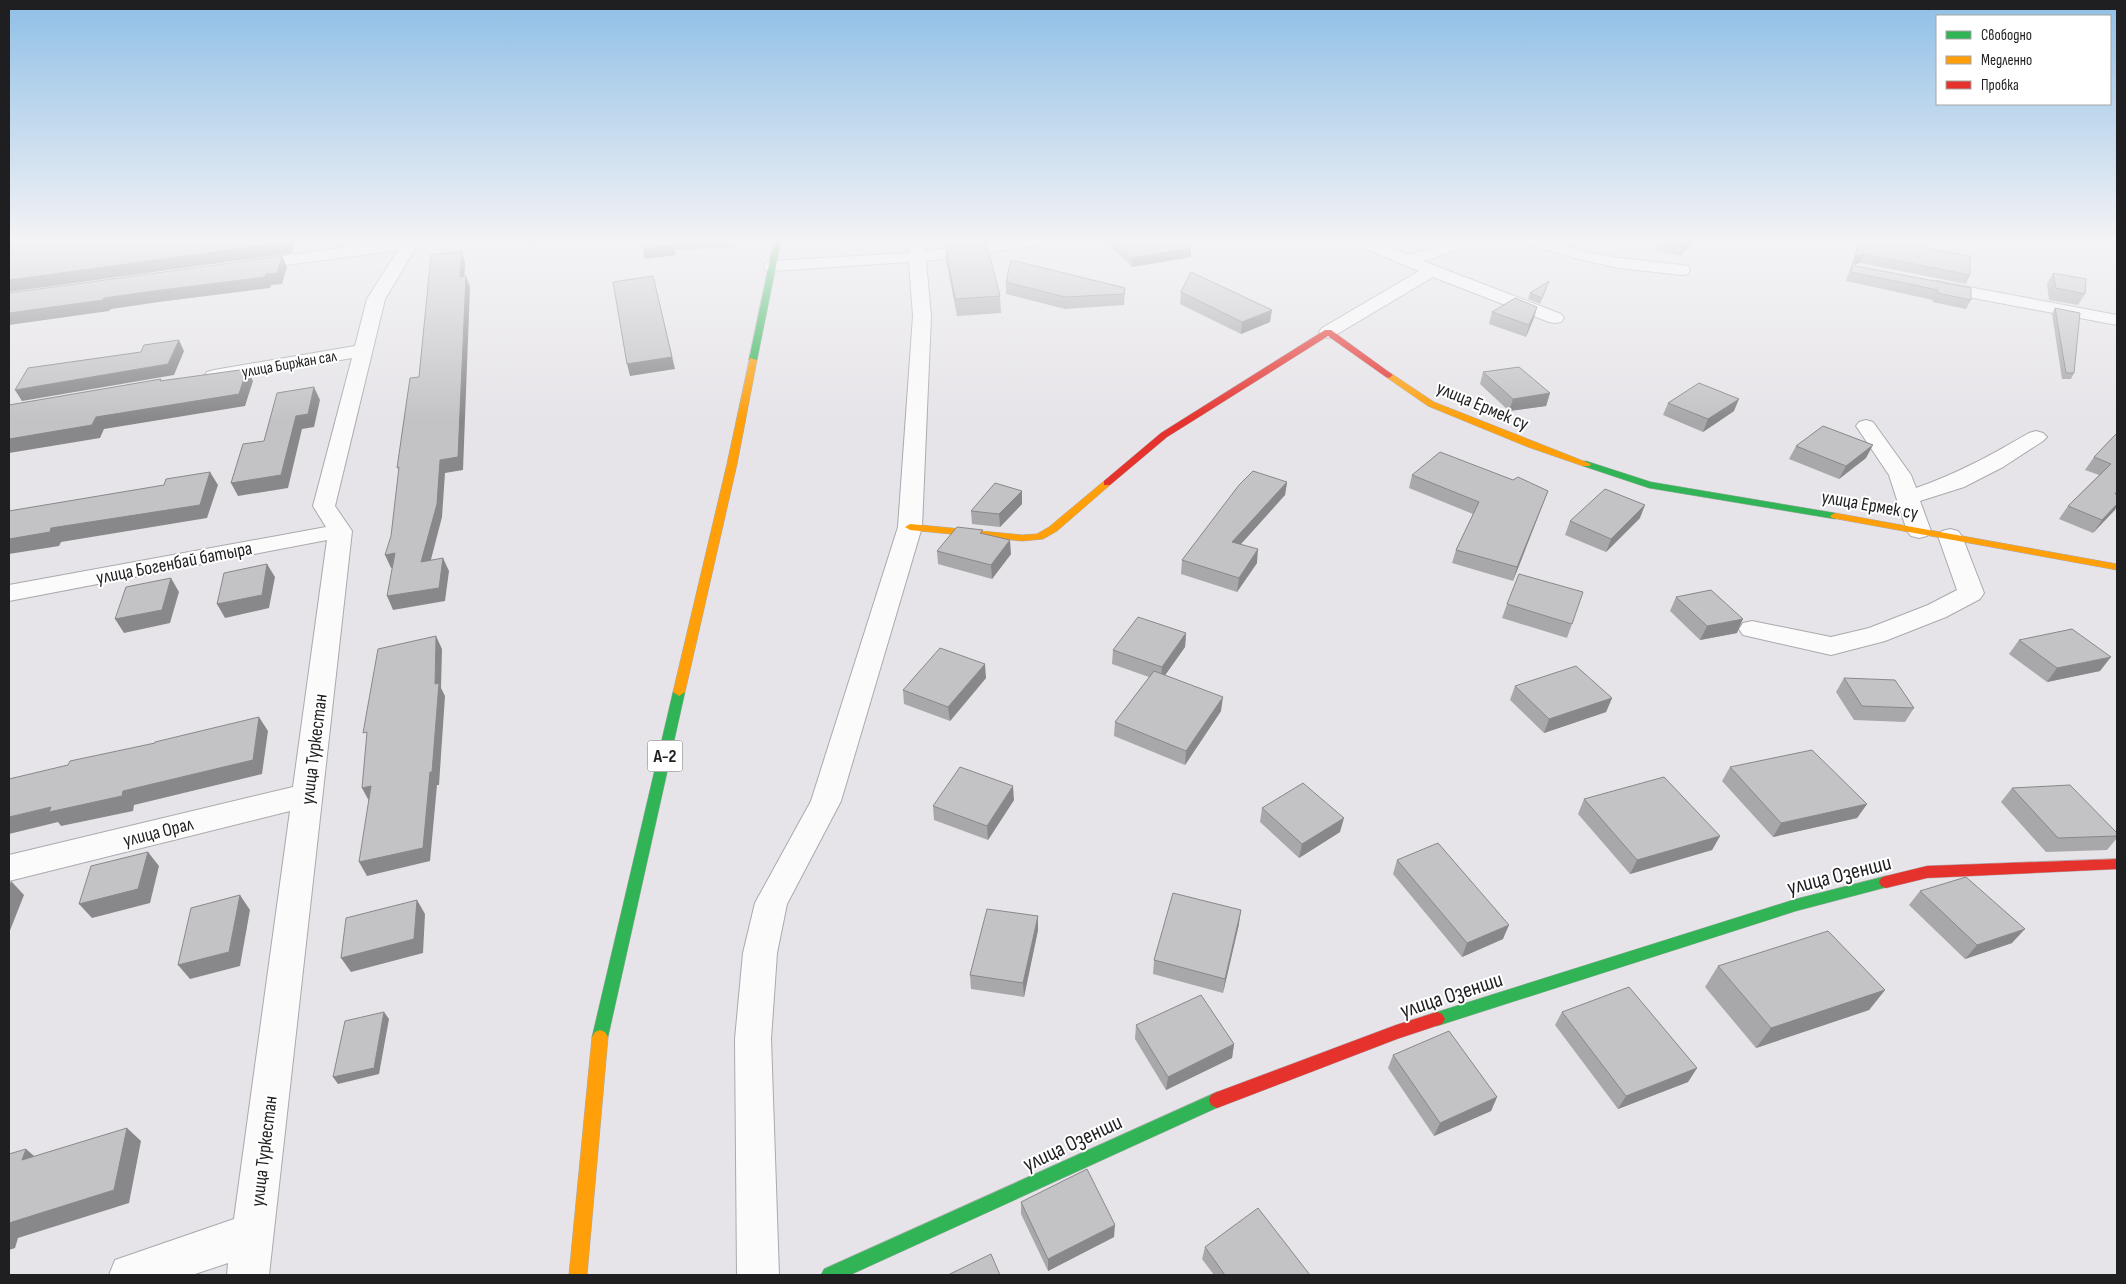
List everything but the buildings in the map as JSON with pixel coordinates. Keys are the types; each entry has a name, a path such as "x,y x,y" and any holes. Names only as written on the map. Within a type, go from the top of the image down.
{"main road":[{"name":"A-2","path":"578,1275 601,1027 732,464 765,301"},
{"path":"910,527 1022,538 1039,537 1054,529 1164,436 1328,332"},
{"name":"улица Ермек су","path":"1328,332 1431,404 1531,445 1649,485 2117,566"},
{"name":"улица Озенши","path":"830,1275 1197,1107 1415,1026 1796,905 1927,872 2117,864"}],"street":[{"path":"340,531 324,506 376,301"},
{"path":"758,1275 753,1039 760,954 771,903 826,801 910,527 922,316 921,301"},
{"path":"1328,332 1381,301"},
{"path":"1510,301 1555,318"},
{"path":"2017,301 2117,320"},
{"name":"улица Биржан сал","path":"200,378 363,350"},
{"path":"1866,426 1900,475 1919,531"},
{"path":"1908,498 1956,482 1995,462 2036,436"},
{"name":"улица Богенбай батыра","path":"9,593 340,531"},
{"name":"улица Туркестан","path":"248,1275 340,531"},
{"path":"1752,629 1831,646 1876,635 1937,611 1970,593 1950,536"},
{"name":"улица Орал","path":"9,868 307,795"},
{"path":"130,1275 253,1234"}],"traffic: fast":[{"path":"753,360 765,301"},
{"path":"1586,464 1649,485 1835,516"},
{"path":"600,1037 679,692"},
{"path":"1437,1019 1796,905 1886,882"},
{"path":"830,1275 1217,1100"}],"traffic: slow":[{"path":"679,692 732,464 753,360"},
{"path":"1389,375 1431,404 1531,445 1586,464"},
{"path":"910,527 1022,538 1039,537 1053,529 1107,483"},
{"path":"1835,516 2117,567"},
{"path":"578,1275 600,1037"}],"traffic: jam":[{"path":"1107,483 1164,435 1328,332 1389,375"},
{"path":"1886,882 1927,872 2117,864"},
{"path":"1217,1100 1396,1032 1437,1019"}]}
